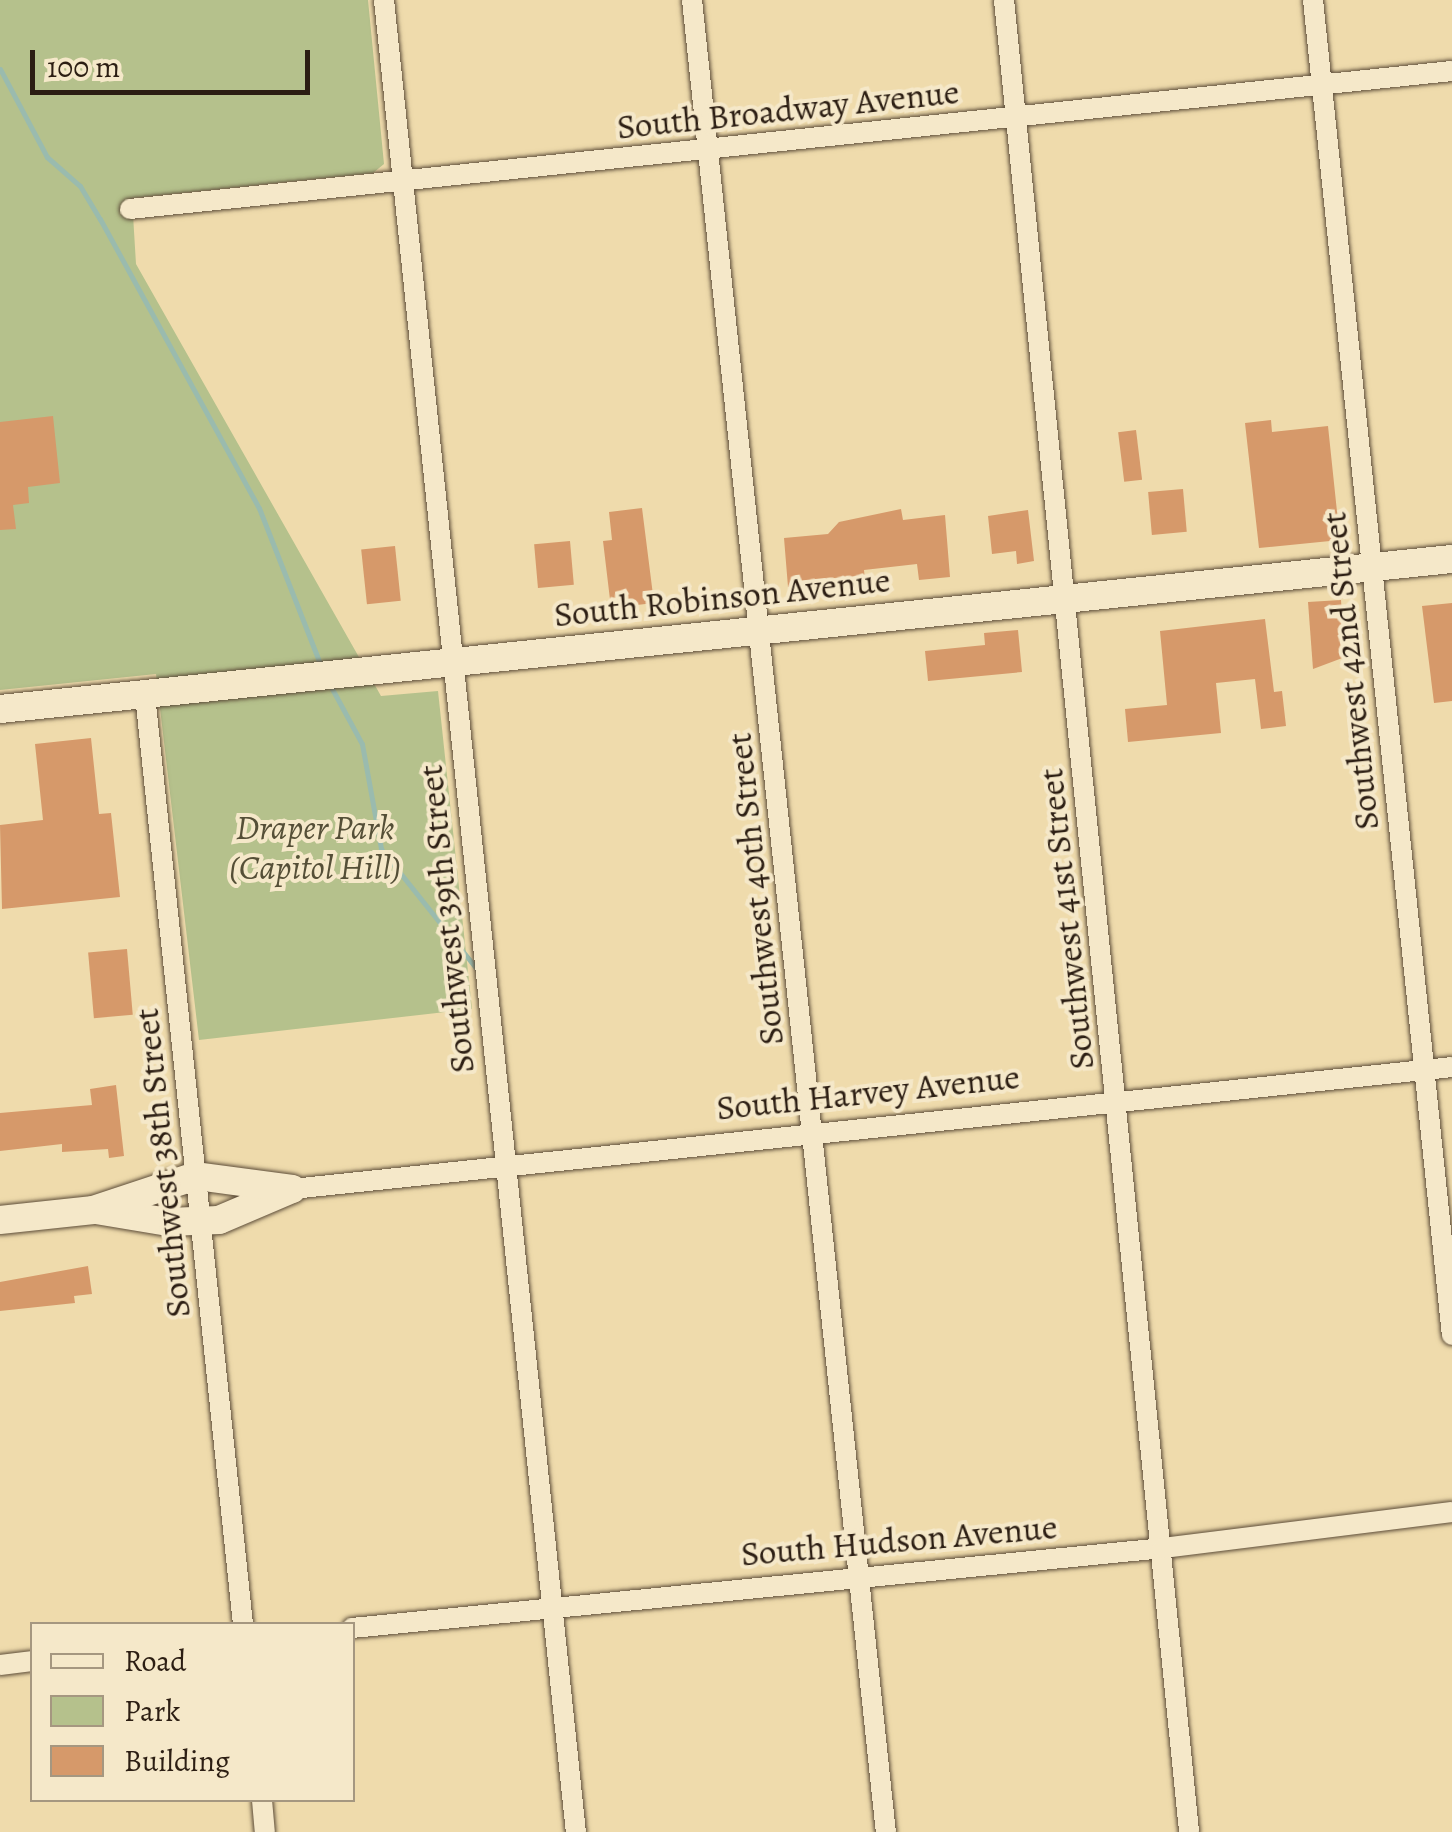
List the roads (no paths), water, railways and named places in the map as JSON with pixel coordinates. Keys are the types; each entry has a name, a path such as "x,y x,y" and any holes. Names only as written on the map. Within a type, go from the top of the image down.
{"street":[{"name":"Southwest 39th Street","path":"384,0 503,1167 576,1832"},
{"name":"Southwest 40th Street","path":"692,0 862,1576 886,1832"},
{"name":"Southwest 41st Street","path":"1004,0 1189,1832"},
{"name":"Southwest 42nd Street","path":"1313,0 1452,1336"},
{"name":"South Broadway Avenue","path":"130,209 1452,71"},
{"name":"South Robinson Avenue","path":"0,709 1452,559"},
{"name":"Southwest 38th Street","path":"145,695 243,1622"},
{"name":"South Harvey Avenue","path":"93,1210 196,1176 292,1188 1452,1067"},
{"name":"South Harvey Avenue","path":"0,1220 93,1210 200,1221 232,1217 292,1188"},
{"name":"South Hudson Avenue","path":"355,1628 1163,1548 1452,1512"},
{"path":"0,1664 30,1661"},
{"path":"262,1802 266,1832"}],"waterway":[{"path":"0,69 47,157 80,186 100,219 259,508 321,666"},
{"path":"330,685 362,744 381,849 476,968"}],"park label":[{"name":"Draper Park (Capitol Hill)","path":"315,847"}]}
